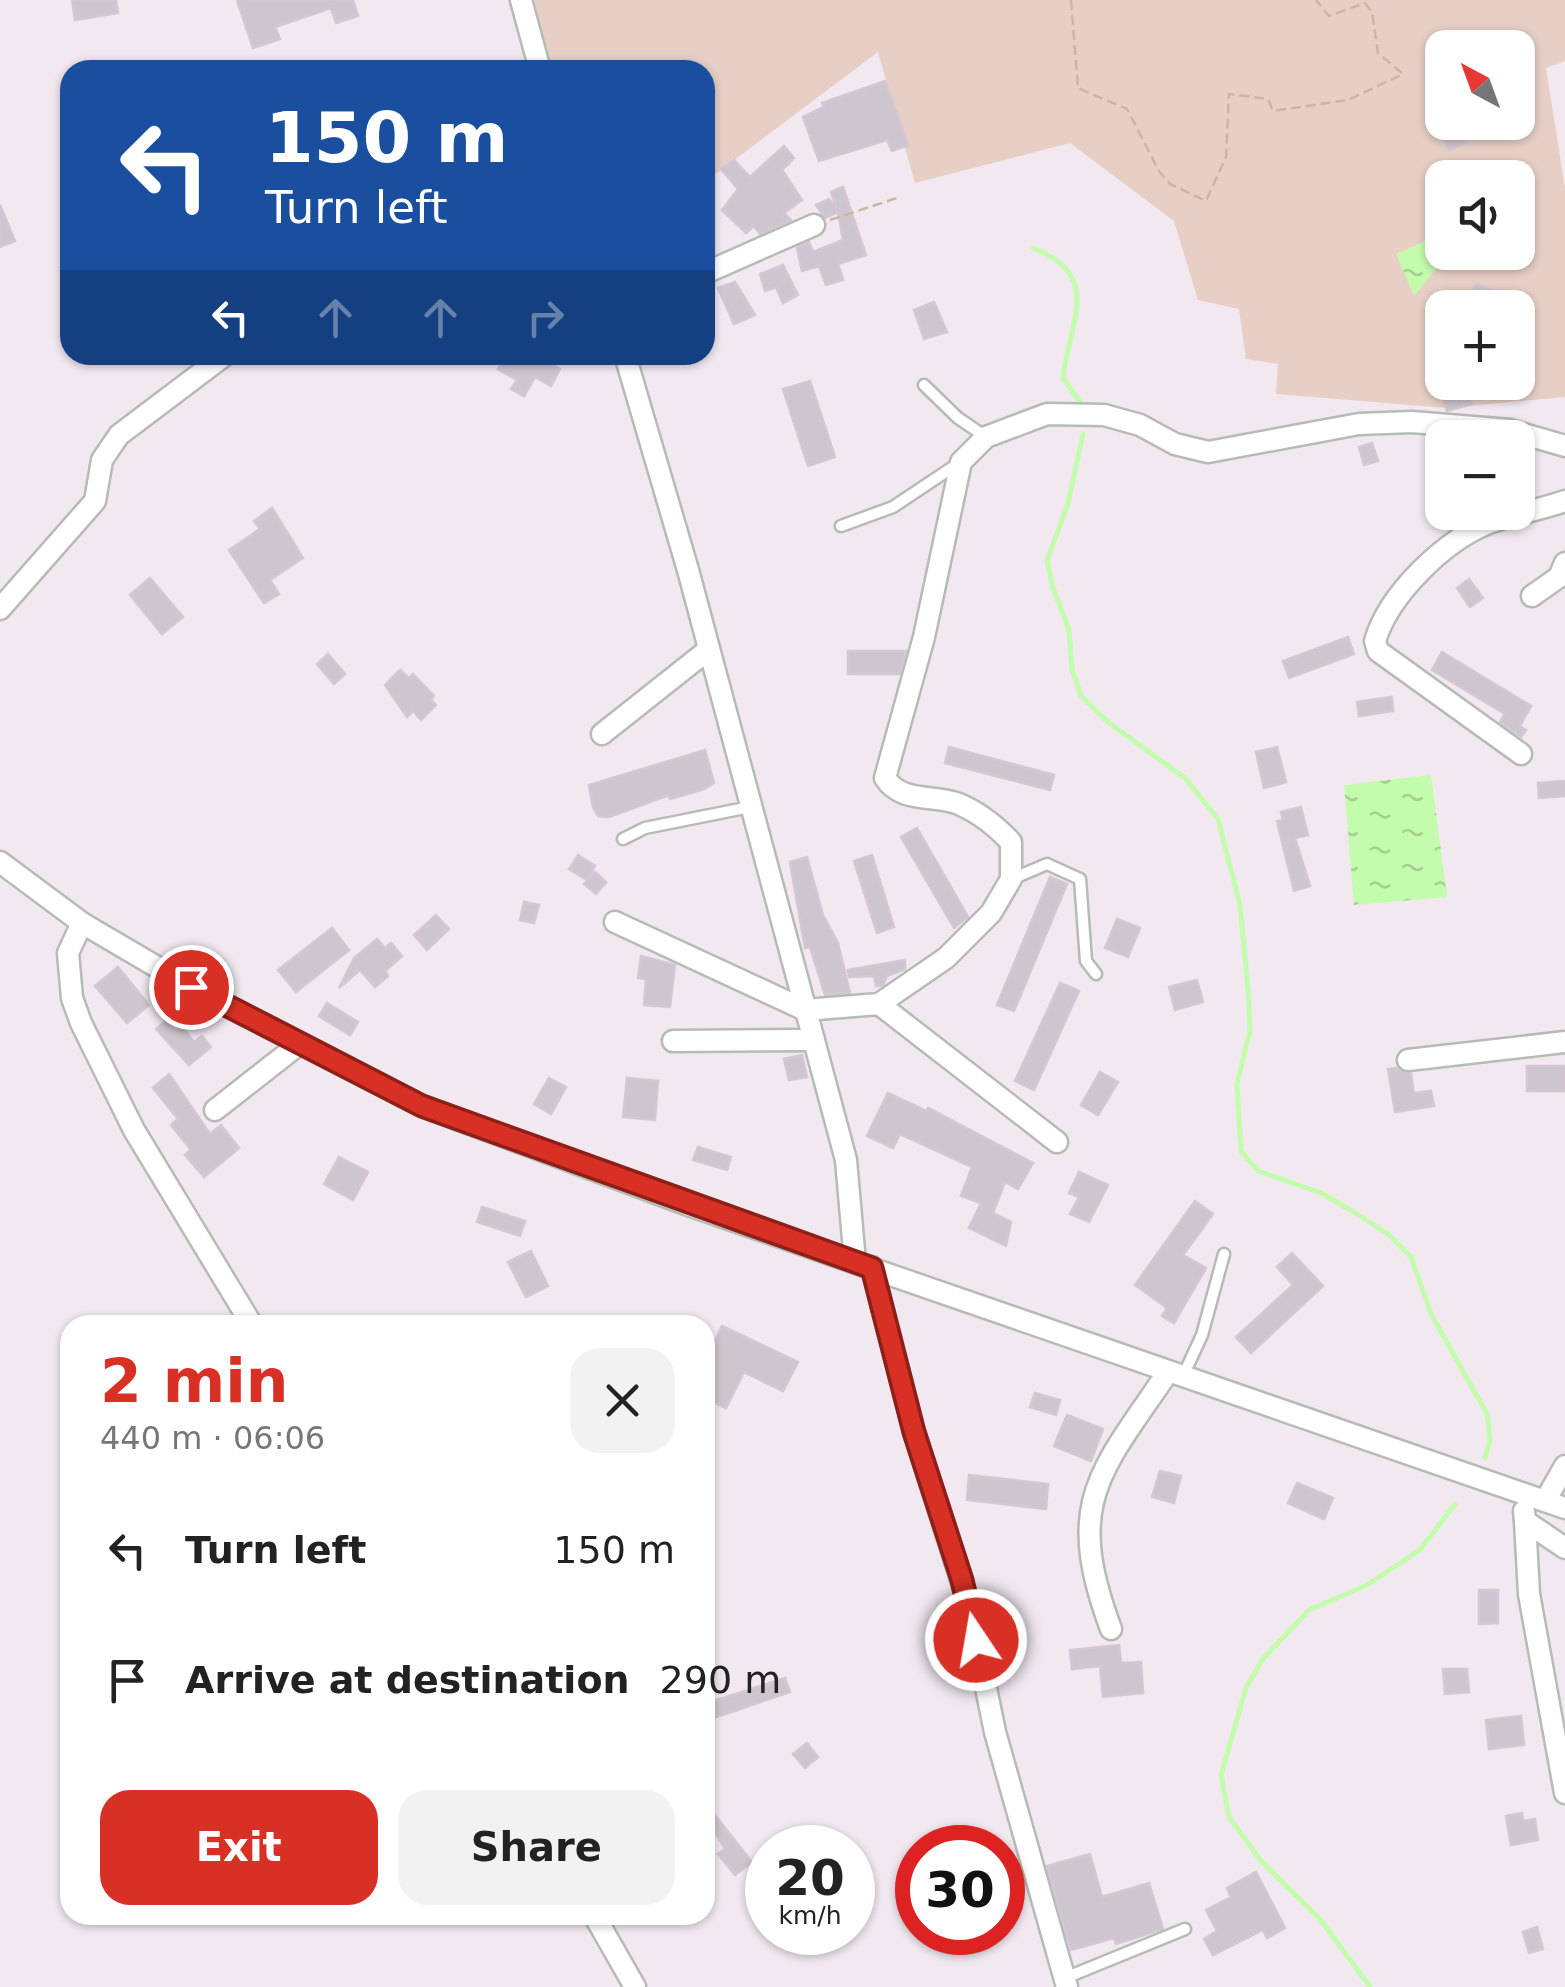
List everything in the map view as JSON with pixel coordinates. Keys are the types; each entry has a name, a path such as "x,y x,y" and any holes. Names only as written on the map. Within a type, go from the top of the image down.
{"street":[{"path":"521,0 537,60"},
{"path":"715,269 814,225"},
{"path":"0,610 95,500 102,460 119,435 212,365"},
{"path":"628,365 846,1160 864,1265 969,1605 995,1732 1066,1982"},
{"path":"615,922 805,1010 880,1004 973,934 1011,879 1011,842 991,821 956,803 903,794 885,778 924,637 961,462 986,437 1047,414 1104,415 1140,425 1175,444 1208,452 1359,424 1412,422 1510,430 1565,446"},
{"path":"1521,754 1378,651 1375,640 1404,590 1458,540 1490,522 1565,502"},
{"path":"1532,596 1559,577 1565,563"},
{"path":"602,734 708,650"},
{"path":"0,862 82,923 298,1045 422,1106 864,1265 1555,1505 1565,1466"},
{"path":"82,923 68,953 72,998 81,1023 134,1130 246,1315"},
{"path":"880,1004 1057,1142"},
{"path":"673,1040 814,1040"},
{"path":"1408,1060 1565,1042"},
{"path":"215,1110 298,1045"},
{"path":"1112,1629 1094,1582 1089,1509 1103,1467 1175,1374"},
{"path":"1524,1494 1529,1594 1565,1793"},
{"path":"1524,1522 1565,1548"},
{"path":"600,1925 635,1987"}],"lane":[{"path":"924,384 958,418 986,437"},
{"path":"841,526 892,507 961,462"},
{"path":"623,839 645,828 750,807"},
{"path":"1011,879 1047,864 1080,880 1086,961 1096,974"},
{"path":"1175,1374 1202,1335 1224,1254"},
{"path":"1066,1982 1185,1929"}],"path":[{"path":"1071,0 1078,88 1127,108 1170,184 1206,201 1226,157 1229,94 1268,99 1273,111 1348,100 1403,74 1378,53 1372,12 1366,3 1329,16 1316,0"},
{"path":"814,225 900,197"}],"shaded area":[{"path":"532,0 1565,0 1565,61 1546,68 1565,188 1565,397 1535,400 1535,290 1425,290 1425,400 1533,400 1446,408 1276,394 1278,364 1246,359 1239,309 1198,300 1174,221 1070,143 915,183 878,52 715,174 715,60 550,60"}],"water":[{"path":"1425,241 1425,270 1435,270 1414,296 1396,254"},
{"path":"1431,775 1447,897 1354,905 1344,785"}],"building":[{"path":"72,0 116,0 118,13 75,20"},
{"path":"237,0 353,0 358,16 336,23 331,8 275,27 280,39 253,48"},
{"path":"885,81 908,145 892,151 887,140 819,161 803,117 824,107 822,103"},
{"path":"1444,140 1466,140 1467,142 1449,150"},
{"path":"784,146 794,158 782,170 802,200 784,213 791,220 760,234 754,226 746,233 722,210 738,189 721,169 734,160 750,177"},
{"path":"843,187 866,255 838,264 843,280 826,285 819,266 802,271 797,248 809,242 813,252 843,240 838,212 825,218 816,205 829,199 837,209 831,192"},
{"path":"0,205 15,241 0,247"},
{"path":"783,265 798,295 783,303 776,287 765,291 760,274"},
{"path":"735,282 755,315 734,324 718,288"},
{"path":"934,302 947,332 924,339 914,310"},
{"path":"500,365 553,365 560,369 551,386 535,377 524,396 511,389 517,380 498,369"},
{"path":"810,381 835,457 808,466 783,389"},
{"path":"1444,400 1471,400 1472,404 1447,411"},
{"path":"1372,443 1378,461 1364,465 1359,447"},
{"path":"272,508 303,558 270,580 279,594 264,603 229,550 260,529 254,521"},
{"path":"150,578 183,617 162,634 130,595"},
{"path":"1469,579 1483,598 1470,607 1457,588"},
{"path":"1348,637 1354,654 1289,678 1283,661"},
{"path":"848,651 906,651 900,674 848,674"},
{"path":"1442,652 1531,706 1520,726 1526,730 1521,737 1500,722 1505,714 1432,670"},
{"path":"328,654 345,674 334,684 317,664"},
{"path":"400,670 409,678 413,674 434,696 431,700 436,705 421,720 413,711 407,717 385,685"},
{"path":"1392,697 1393,711 1359,716 1357,702"},
{"path":"949,747 1054,775 1050,790 945,763"},
{"path":"1277,747 1286,782 1264,788 1256,752"},
{"path":"705,750 714,783 609,817 598,816 589,785"},
{"path":"1565,781 1565,796 1539,798 1538,783"},
{"path":"1301,807 1308,835 1295,838 1310,886 1294,891 1277,821 1283,820 1281,812"},
{"path":"917,828 968,917 954,928 901,837"},
{"path":"578,855 595,866 587,880 569,869"},
{"path":"872,855 894,927 877,933 854,861"},
{"path":"807,857 823,915 838,943 850,993 825,995 810,947 805,948 790,862"},
{"path":"595,872 606,882 596,894 584,884"},
{"path":"1050,877 1067,884 1014,1011 997,1005"},
{"path":"524,902 539,905 534,923 520,920"},
{"path":"436,915 449,929 427,950 414,935"},
{"path":"1117,919 1140,928 1128,957 1105,948"},
{"path":"332,928 349,950 296,992 278,970"},
{"path":"377,939 385,948 391,943 402,956 385,971 388,976 375,987 360,970 339,988 354,958"},
{"path":"641,956 675,965 670,1007 644,1005 646,979 638,978"},
{"path":"905,960 905,969 887,976 883,985 876,986 874,976 849,977 848,970"},
{"path":"118,967 149,1005 127,1023 95,986"},
{"path":"1197,980 1203,1002 1175,1010 1169,987"},
{"path":"1060,983 1079,991 1034,1090 1015,1081"},
{"path":"327,1003 358,1022 350,1035 319,1016"},
{"path":"173,1015 194,1042 202,1036 211,1047 189,1065 156,1029"},
{"path":"802,1055 807,1077 789,1080 784,1059"},
{"path":"1527,1066 1565,1066 1565,1091 1527,1091"},
{"path":"1388,1069 1411,1074 1414,1093 1431,1091 1434,1106 1395,1112"},
{"path":"1100,1072 1118,1082 1098,1115 1081,1105"},
{"path":"169,1074 210,1134 221,1125 239,1148 204,1177 185,1155 191,1150 171,1125 178,1119 153,1088"},
{"path":"549,1078 566,1087 551,1114 534,1104"},
{"path":"627,1078 658,1081 655,1120 623,1117"},
{"path":"888,1093 926,1111 928,1108 1033,1163 1018,1189 1005,1182 993,1213 1011,1222 1006,1246 969,1228 981,1203 961,1196 972,1167 900,1134 893,1148 867,1136"},
{"path":"698,1147 731,1157 727,1170 693,1160"},
{"path":"339,1157 368,1172 353,1200 324,1184"},
{"path":"1079,1172 1108,1185 1089,1222 1070,1214 1079,1197 1069,1193"},
{"path":"1195,1201 1213,1214 1183,1255 1206,1268 1174,1323 1162,1316 1167,1308 1135,1285"},
{"path":"482,1207 525,1221 520,1236 477,1222"},
{"path":"531,1251 548,1286 526,1297 508,1262"},
{"path":"1292,1253 1323,1286 1251,1353 1236,1337 1293,1285 1277,1267"},
{"path":"722,1326 798,1362 783,1391 744,1372 726,1408 715,1403 715,1340"},
{"path":"1035,1393 1060,1400 1056,1415 1030,1407"},
{"path":"1067,1415 1103,1429 1091,1461 1054,1446"},
{"path":"1160,1471 1181,1476 1174,1503 1152,1497"},
{"path":"969,1475 1048,1484 1046,1509 967,1500"},
{"path":"1297,1483 1333,1498 1324,1519 1288,1503"},
{"path":"1479,1590 1498,1590 1498,1623 1479,1624"},
{"path":"1119,1645 1121,1663 1141,1662 1143,1693 1103,1697 1100,1666 1072,1669 1070,1650"},
{"path":"1443,1669 1467,1669 1469,1692 1445,1694"},
{"path":"785,1678 790,1692 715,1718 715,1701"},
{"path":"1521,1716 1524,1745 1489,1749 1486,1720"},
{"path":"807,1743 818,1757 805,1768 793,1754"},
{"path":"1522,1813 1523,1821 1535,1819 1538,1840 1511,1845 1506,1816"},
{"path":"715,1815 745,1853 745,1867 735,1875 718,1854 725,1849 715,1832"},
{"path":"1090,1854 1102,1897 1149,1883 1163,1929 1116,1944 1114,1938 1071,1950 1047,1866"},
{"path":"1256,1872 1285,1928 1267,1938 1263,1930 1213,1955 1204,1939 1217,1931 1206,1910 1231,1897 1227,1888"},
{"path":"1537,1927 1543,1949 1529,1953 1523,1932"}],"waterway":[{"path":"1033,248 1055,259 1069,273 1075,287 1075,321 1063,378 1083,406"},
{"path":"1083,434 1068,504 1047,560 1052,585 1069,630 1072,669 1081,696 1109,723 1185,778 1218,819 1240,905 1248,989 1250,1030 1237,1084 1241,1151 1258,1171 1321,1193 1354,1212 1388,1234 1411,1257 1431,1314 1487,1414 1490,1440 1485,1458"},
{"path":"1370,1987 1320,1919 1261,1861 1229,1817 1221,1775 1246,1688 1262,1660 1309,1610 1367,1585 1420,1550 1455,1504"}],"route":[{"path":"191,987 422,1106 688,1205 872,1268 914,1432 962,1580 976,1640"}]}
